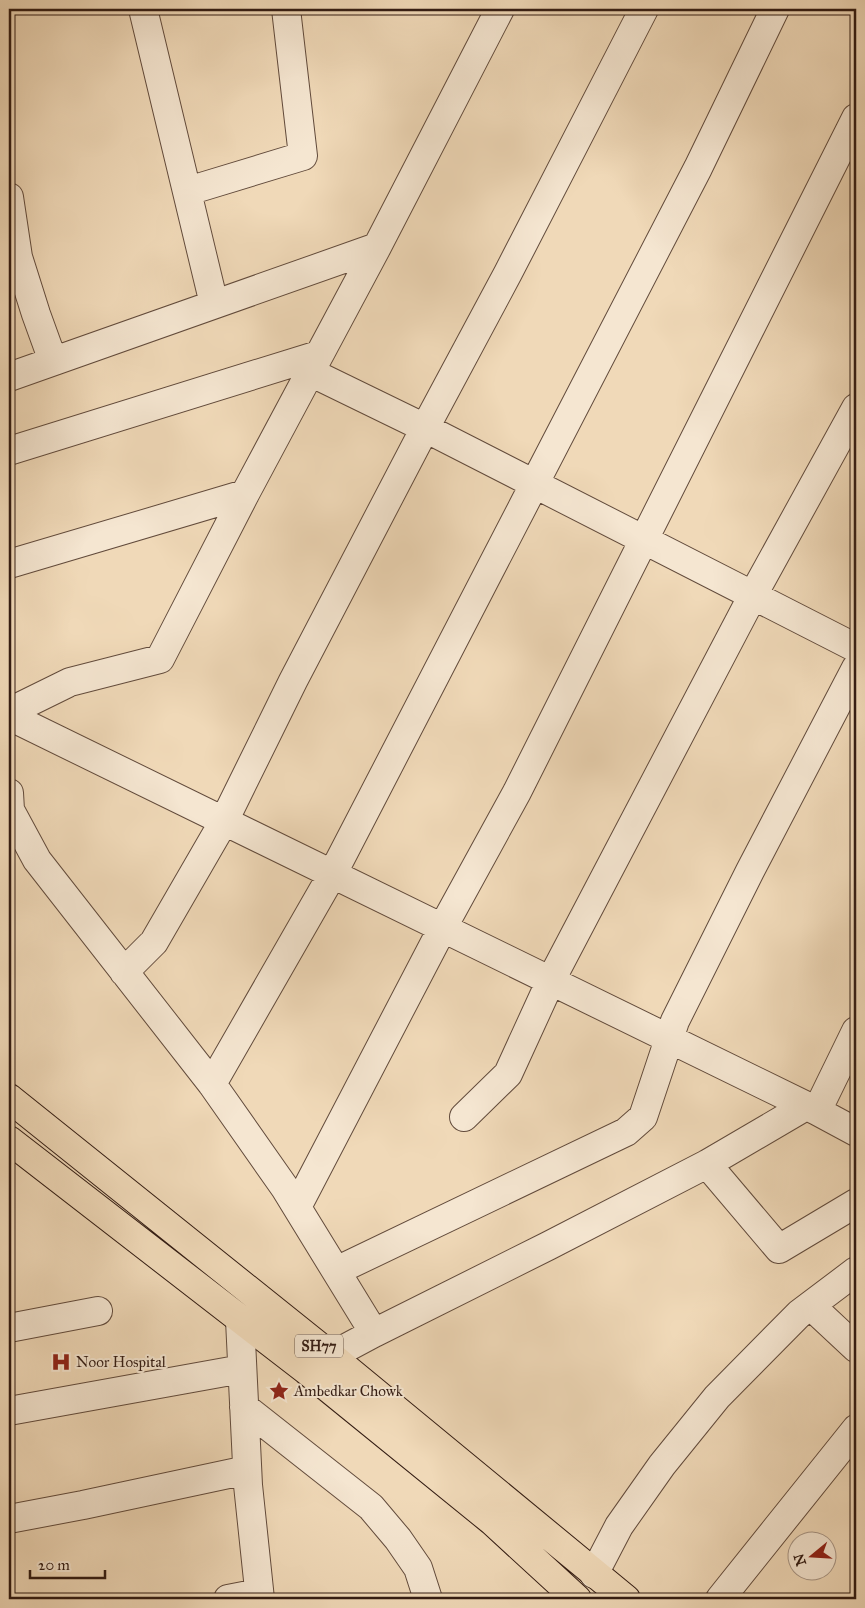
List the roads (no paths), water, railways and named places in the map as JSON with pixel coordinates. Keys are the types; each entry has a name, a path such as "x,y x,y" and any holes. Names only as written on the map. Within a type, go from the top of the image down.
{"main road":[{"name":"SH77","path":"9,1098 331,1356 626,1599"},
{"name":"SH77","path":"9,1140 306,1370 492,1521 577,1599"}],"street":[{"path":"143,9 214,304"},
{"path":"188,191 303,156 286,9"},
{"path":"9,712 70,682 160,658 500,9"},
{"path":"124,972 154,942 224,820 425,428 508,273 644,9"},
{"path":"212,1084 333,873 698,168 775,9"},
{"path":"297,1207 443,927 516,792 856,118"},
{"path":"9,197 18,257 53,361"},
{"path":"9,377 377,247"},
{"path":"9,451 314,363 425,428 856,648"},
{"path":"464,1117 508,1074 551,980 753,595 856,408"},
{"path":"9,564 245,494"},
{"path":"336,1271 626,1132 643,1117 675,1021 856,668"},
{"path":"9,716 551,980 856,1132"},
{"path":"9,792 10,810 37,860 212,1084 285,1188 374,1333"},
{"path":"331,1356 812,1109 856,1031"},
{"path":"707,1164 779,1249 856,1203"},
{"path":"594,1574 619,1526 662,1464 711,1404 799,1314 856,1271"},
{"path":"811,1306 856,1348"},
{"path":"9,1328 98,1311"},
{"path":"228,1599 259,1596 247,1470 240,1320"},
{"path":"9,1410 242,1369"},
{"path":"244,1407 371,1507 398,1539 418,1568 428,1599"},
{"path":"720,1599 856,1430"},
{"path":"9,1519 247,1470"}],"place":[{"name":"Noor Hospital","path":"61,1362"},
{"name":"Ambedkar Chowk","path":"279,1391"}]}
